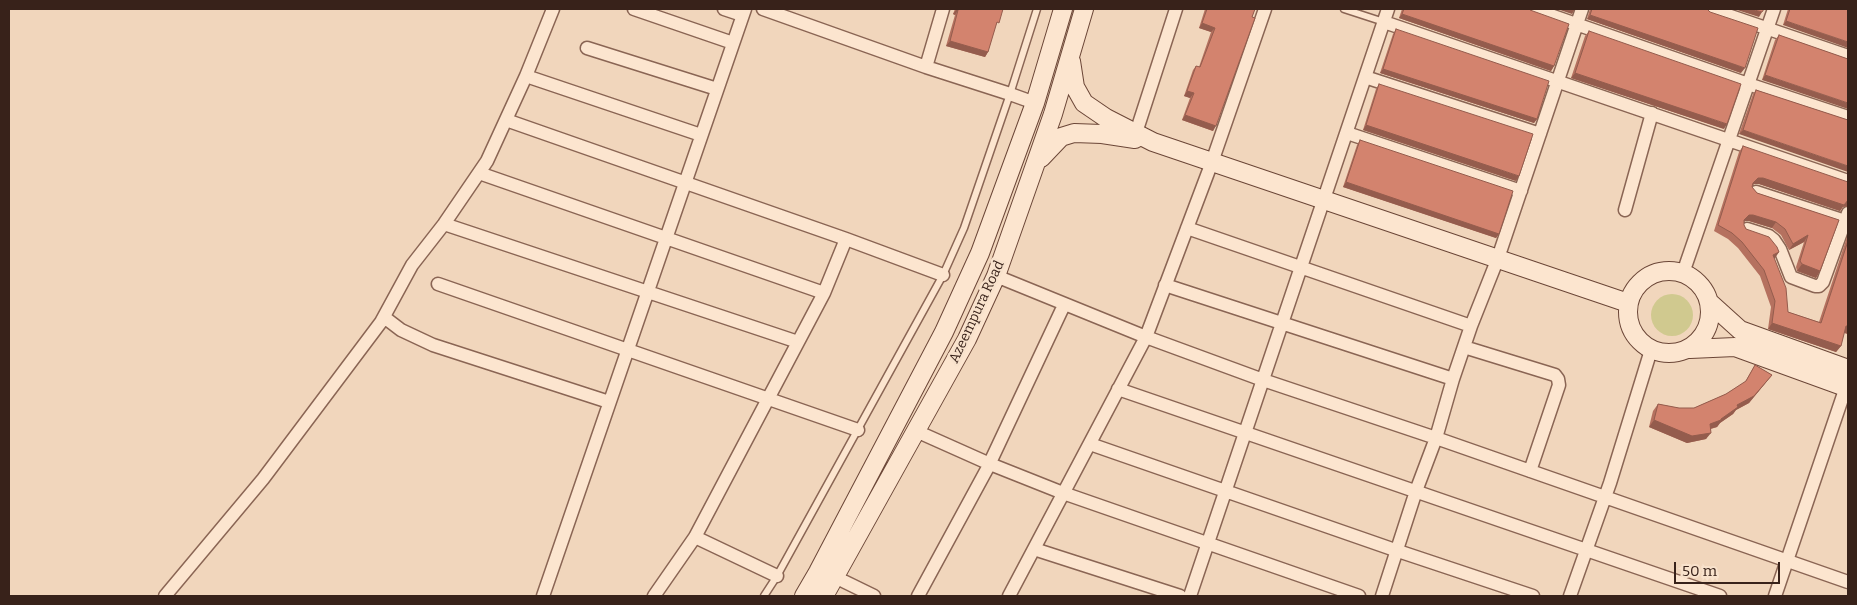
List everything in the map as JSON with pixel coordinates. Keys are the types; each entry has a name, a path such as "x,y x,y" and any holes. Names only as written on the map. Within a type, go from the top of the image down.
{"street":[{"path":"165,596 262,479 384,317 412,265 444,224 487,161 526,76 553,9"},
{"path":"634,9 733,43"},
{"path":"543,596 743,12 724,9"},
{"path":"763,9 926,67 1035,103"},
{"path":"926,67 943,9"},
{"name":"Azeempura Road","path":"804,596 944,332 980,253 1035,103 1063,9"},
{"name":"Azeempura Road","path":"824,596 967,339 996,276 1036,163 1084,9"},
{"path":"1135,136 1176,9"},
{"path":"1009,596 1146,337 1212,162 1265,9"},
{"path":"1190,596 1388,9"},
{"path":"1533,9 1848,117"},
{"path":"1382,596 1395,550 1436,438 1471,326 1498,258 1582,9"},
{"path":"1710,9 1848,56"},
{"path":"1684,273 1774,9"},
{"path":"1384,22 1558,80 1848,181"},
{"path":"587,48 717,89"},
{"path":"1071,55 1075,87 1084,103 1135,136 1628,303"},
{"path":"526,76 701,135"},
{"path":"1365,77 1540,134"},
{"path":"1625,210 1652,113"},
{"path":"506,120 846,239 943,275"},
{"path":"1036,163 1061,137 1074,133 1135,136"},
{"path":"1346,133 1521,190"},
{"path":"479,173 824,293"},
{"path":"1748,229 1769,236 1774,240 1780,249 1791,277 1819,286 1823,282 1847,217 1756,192"},
{"path":"444,224 798,342"},
{"path":"1187,228 1471,326"},
{"path":"654,596 695,537 824,293 846,239"},
{"path":"1690,349 1700,340 1707,329 1710,316 1709,302 1704,290 1695,280 1684,273 1670,270 1656,272 1643,279 1634,289 1628,303 1627,317 1631,330 1639,342 1651,350 1670,354 1690,349 1735,346 1848,386 1776,596"},
{"path":"996,276 1146,337 1263,380 1436,438 1848,582"},
{"path":"438,284 858,430"},
{"path":"1165,285 1453,379"},
{"path":"1709,302 1740,330 1848,369"},
{"path":"918,596 990,464 1064,305"},
{"path":"384,317 401,330 433,345 610,402"},
{"path":"1464,347 1555,375 1558,379 1559,384 1530,471"},
{"path":"1570,596 1605,498 1651,350"},
{"path":"1118,389 1720,596"},
{"path":"916,431 990,464 1063,493 1359,596"},
{"path":"1090,444 1395,550 1534,596"},
{"path":"695,537 777,576"},
{"path":"1034,549 1180,596"},
{"path":"835,577 874,596"}],"lane":[{"path":"764,596 777,576 943,275 964,228 1037,9"},
{"path":"1344,9 1384,22"}],"shaded area":[{"path":"1668,294 1676,294 1687,300 1693,315 1687,330 1676,336 1668,336 1657,330 1651,319 1651,311 1657,300"}],"building":[{"path":"957,9 1003,9 988,52 950,41"},
{"path":"1207,9 1255,9 1252,17 1255,18 1216,126 1185,115 1194,93 1187,91 1196,66 1200,67 1215,28 1202,23"},
{"path":"1404,9 1530,9 1569,24 1554,66 1402,14"},
{"path":"1592,9 1707,9 1710,12 1758,28 1745,68 1590,15"},
{"path":"1751,9 1764,9 1762,12"},
{"path":"1790,9 1848,9 1848,42 1786,21"},
{"path":"1396,29 1549,81 1537,119 1383,69"},
{"path":"1589,31 1741,84 1727,124 1575,73"},
{"path":"1779,35 1848,59 1848,103 1765,75"},
{"path":"1379,84 1533,134 1519,176 1366,125"},
{"path":"1756,90 1848,120 1848,166 1743,130"},
{"path":"1360,140 1513,191 1499,234 1346,182"},
{"path":"1743,146 1848,182 1848,200 1844,205 1763,178 1758,178 1753,183 1752,187 1757,193 1839,220 1820,271 1802,264 1800,261 1808,235 1793,244 1785,229 1776,222 1753,215 1749,215 1744,220 1746,229 1769,237 1777,247 1779,252 1773,255 1786,288 1788,312 1821,323 1848,241 1848,326 1846,326 1841,346 1772,323 1775,301 1764,270 1742,242 1732,233 1718,225"},
{"path":"1755,365 1772,375 1754,396 1737,405 1738,407 1721,420 1710,424 1711,433 1692,436 1654,420 1658,404 1679,408 1694,408 1726,394 1746,381"}]}
